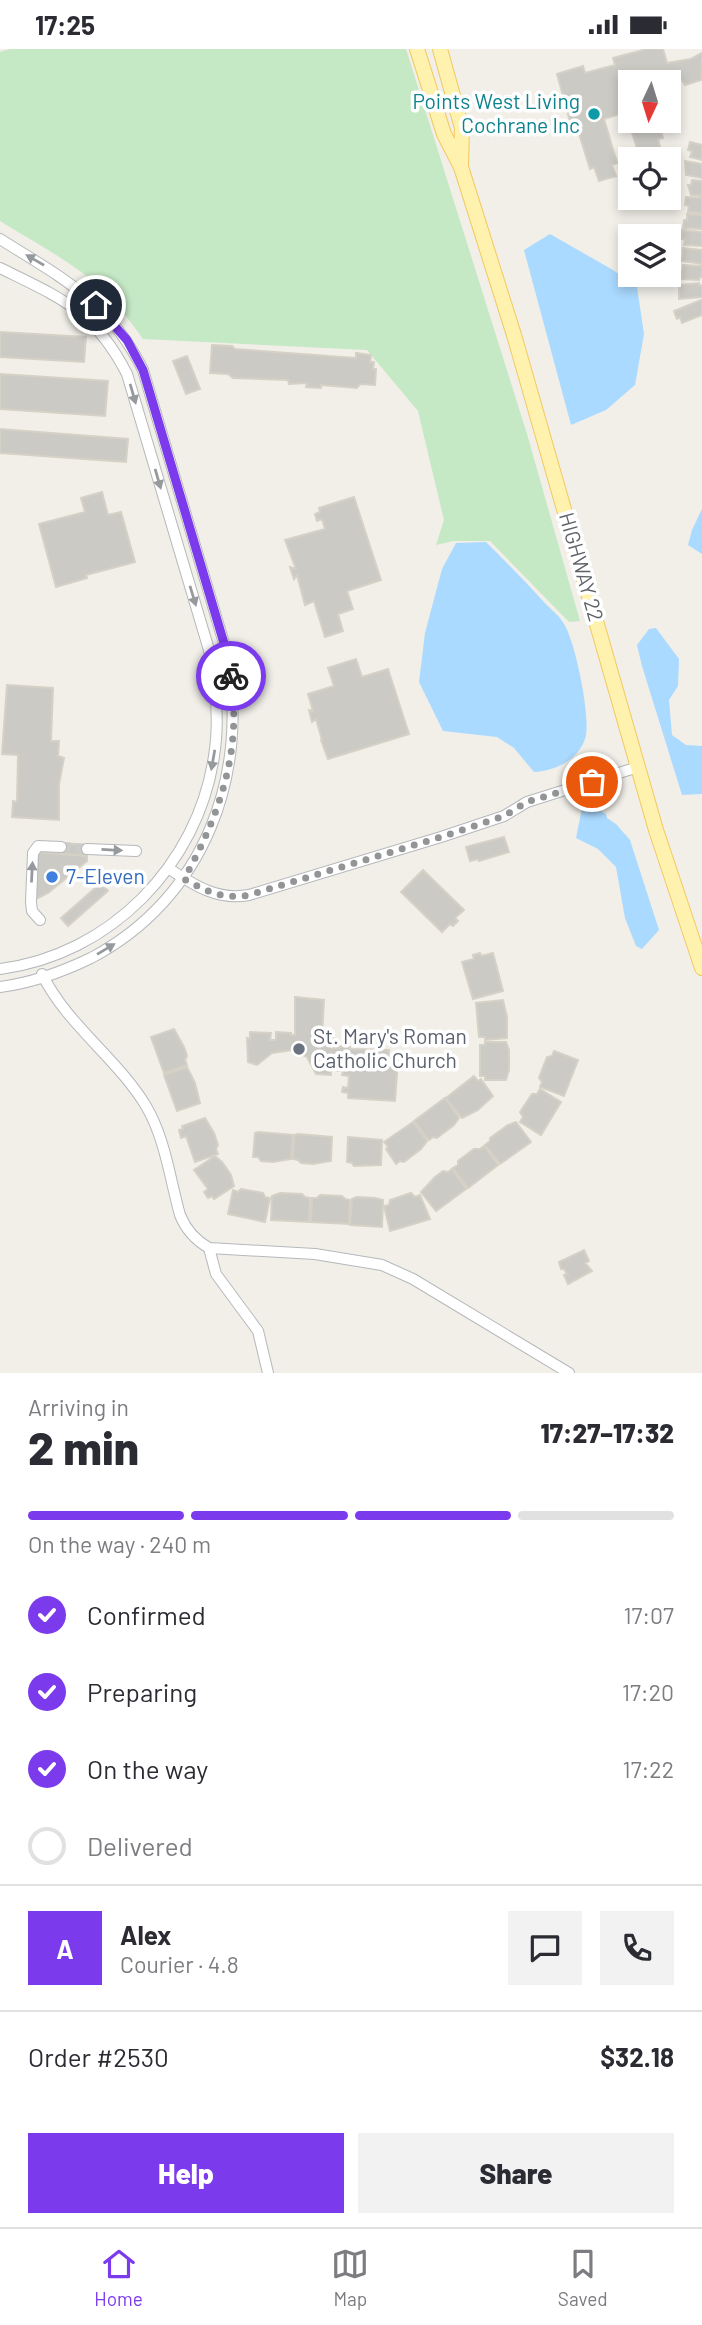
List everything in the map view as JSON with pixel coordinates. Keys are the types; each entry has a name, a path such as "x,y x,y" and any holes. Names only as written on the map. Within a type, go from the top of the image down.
{"main road":[{"name":"HIGHWAY 22","path":"417,49 444,134 461,167 540,425 667,865 702,968"},
{"name":"HIGHWAY 22","path":"440,49 463,128 461,167"}],"street":[{"path":"0,239 84,293 118,328 136,356 159,419 190,524 226,650 233,687 233,734 224,791 211,828 184,879 150,917 120,940 80,963 44,978 0,987"},
{"path":"0,268 51,292 79,310 100,332 123,366 209,650 216,692 216,741 209,782 194,825 168,868 141,900 104,931 78,945 37,961 0,969"},
{"path":"123,366 136,356"},
{"path":"143,426 159,419"},
{"path":"173,531 190,524"},
{"path":"216,692 233,687"},
{"path":"168,868 220,896 237,898 504,816 527,802 638,767"},
{"path":"40,920 32,911 31,902 33,853 38,846 61,847"},
{"path":"88,849 136,851"},
{"path":"37,961 59,1003 133,1087 147,1107 156,1127 184,1227 209,1248 216,1274 258,1331 268,1373"},
{"path":"209,1248 315,1254 382,1265 413,1279 569,1373"}],"green space":[{"path":"10,49 406,49 527,434 580,621 569,622 490,541 453,541 436,545 444,520 418,411 367,350 143,339 115,303 93,282 68,263 0,221 0,52"}],"water":[{"path":"550,234 618,274 618,287 637,287 644,334 635,385 606,410 571,425 524,250"},
{"path":"702,509 702,554 688,545"},
{"path":"486,542 559,618 573,646 584,699 587,730 577,753 565,763 550,769 534,772 514,748 497,737 443,731 419,682 425,633 442,569 456,543"},
{"path":"656,628 679,659 678,686 669,700 672,735 686,745 702,746 702,794 682,795 642,666 637,645 649,629"},
{"path":"593,807 606,814 630,840 659,930 642,949 636,946 625,918 616,867 598,849 576,838 582,808"}],"building":[{"name":"Points West Living Cochrane Inc","path":"647,49 663,49 667,63 691,59 702,53 701,80 685,85 681,79 681,70 618,70 618,115 604,119 617,163 612,165 616,176 599,181 594,167 590,169 576,124 571,125 557,74 583,66 585,73 615,65 613,58"},
{"name":"Points West Living Cochrane Inc","path":"632,133 662,133 663,138 658,139 660,147 636,147"},
{"path":"690,142 702,145 702,160 690,157"},
{"path":"685,161 702,164 702,178 686,175"},
{"path":"692,180 702,181 702,196 691,195 688,185 691,185"},
{"path":"686,197 702,198 702,213 688,212"},
{"path":"687,214 702,215 702,229 683,228"},
{"path":"682,230 702,232 702,246 684,245 685,239 681,239"},
{"path":"683,248 702,250 702,264 682,261"},
{"path":"683,265 702,266 702,277 699,280 681,279"},
{"path":"699,283 699,286 702,285 702,297 679,299 681,285"},
{"path":"702,300 702,315 682,323 680,317 677,319 674,311"},
{"path":"0,332 86,337 84,362 0,357"},
{"path":"212,345 356,358 356,353 371,355 370,362 374,362 373,369 376,369 375,385 360,384 357,388 321,385 321,388 306,387 307,383 289,384 288,380 233,378 228,374 210,373"},
{"path":"187,356 200,389 186,394 173,361"},
{"path":"0,374 108,381 105,416 0,409"},
{"path":"0,429 128,439 126,462 0,453"},
{"path":"102,492 108,515 121,512 135,562 86,575 87,578 56,587 39,524 85,512 81,498"},
{"path":"354,497 381,580 347,591 353,609 338,614 343,631 325,637 314,601 305,605 297,575 294,579 290,567 296,569 285,540 325,529 322,519 317,521 315,514 320,512 319,508"},
{"path":"356,659 362,677 388,669 409,734 328,759 316,719 312,722 309,710 313,711 308,694 334,686 328,668"},
{"path":"7,685 53,688 51,741 59,741 58,756 64,758 59,784 59,820 12,817 13,801 17,802 18,755 2,754"},
{"path":"504,837 509,852 470,861 466,847"},
{"path":"61,843 88,845 87,856 60,854"},
{"name":"7-Eleven","path":"37,852 87,856 87,861 48,893 34,900"},
{"path":"423,870 464,910 455,918 458,921 453,926 450,924 442,932 401,892"},
{"path":"101,883 108,891 68,926 61,918"},
{"path":"480,953 481,956 493,953 503,991 473,999 462,962 474,959 473,955"},
{"name":"St. Mary's Roman Catholic Church","path":"295,997 324,1000 322,1037 333,1037 332,1048 339,1046 350,1049 389,1050 388,1060 398,1060 395,1101 348,1098 348,1093 342,1092 343,1087 348,1088 349,1076 342,1075 343,1071 331,1070 331,1075 316,1074 307,1057 292,1050 272,1053 257,1065 248,1062 247,1038 250,1039 250,1032 271,1033 270,1040 276,1040 276,1032 295,1035"},
{"path":"503,1000 507,1017 507,1038 485,1040 485,1037 479,1037 476,1003"},
{"path":"174,1029 184,1047 187,1065 164,1073 151,1037"},
{"path":"485,1042 506,1042 509,1050 509,1070 506,1080 485,1080 485,1076 480,1076 480,1045 485,1045"},
{"path":"554,1051 578,1060 564,1096 540,1087 542,1082 539,1078 547,1057 552,1056"},
{"path":"187,1067 200,1103 177,1111 164,1075"},
{"path":"474,1076 478,1081 481,1079 493,1096 478,1110 462,1118 446,1098"},
{"path":"540,1089 561,1102 541,1135 520,1122 523,1117 520,1112 532,1094 537,1094"},
{"path":"445,1098 459,1118 437,1138 429,1140 414,1121"},
{"path":"205,1118 214,1133 218,1154 195,1162 186,1136 181,1138 179,1130 183,1129 182,1126"},
{"path":"413,1122 427,1141 404,1162 396,1164 384,1142"},
{"path":"516,1122 531,1142 500,1164 485,1145 490,1138"},
{"path":"255,1133 293,1135 291,1159 273,1162 253,1157"},
{"path":"294,1135 332,1137 331,1161 313,1164 293,1159"},
{"path":"348,1137 382,1140 381,1165 354,1166 347,1162"},
{"path":"484,1146 498,1165 468,1188 453,1168 474,1149"},
{"path":"215,1156 231,1175 234,1186 214,1199 212,1196 208,1198 204,1192 208,1189 194,1170"},
{"path":"452,1169 466,1189 436,1211 421,1192 443,1171"},
{"path":"241,1189 263,1193 270,1198 265,1222 228,1214 233,1190 238,1192"},
{"path":"280,1193 302,1194 310,1198 309,1222 271,1220 272,1196"},
{"path":"411,1193 415,1197 420,1195 430,1219 390,1231 384,1206 389,1205 390,1200"},
{"path":"320,1195 342,1196 350,1200 349,1224 311,1222 312,1198"},
{"path":"357,1197 383,1200 382,1227 350,1225 352,1199"},
{"path":"584,1250 589,1261 585,1263 592,1271 568,1284 564,1275 567,1274 561,1269 559,1262"}],"tunnel":[{"path":"61,847 87,849"}],"way so far":[{"path":"231,676 233,734 224,791 211,828 184,879 220,896 237,898 249,895 441,837 504,816 527,802 592,782"}],"place":[{"name":"Points West Living Cochrane Inc","path":"594,114"},
{"name":"7-Eleven","path":"52,877"},
{"name":"St. Mary's Roman Catholic Church","path":"299,1049"}],"route":[{"path":"96,305 127,340 143,370 226,650 231,676"}]}
